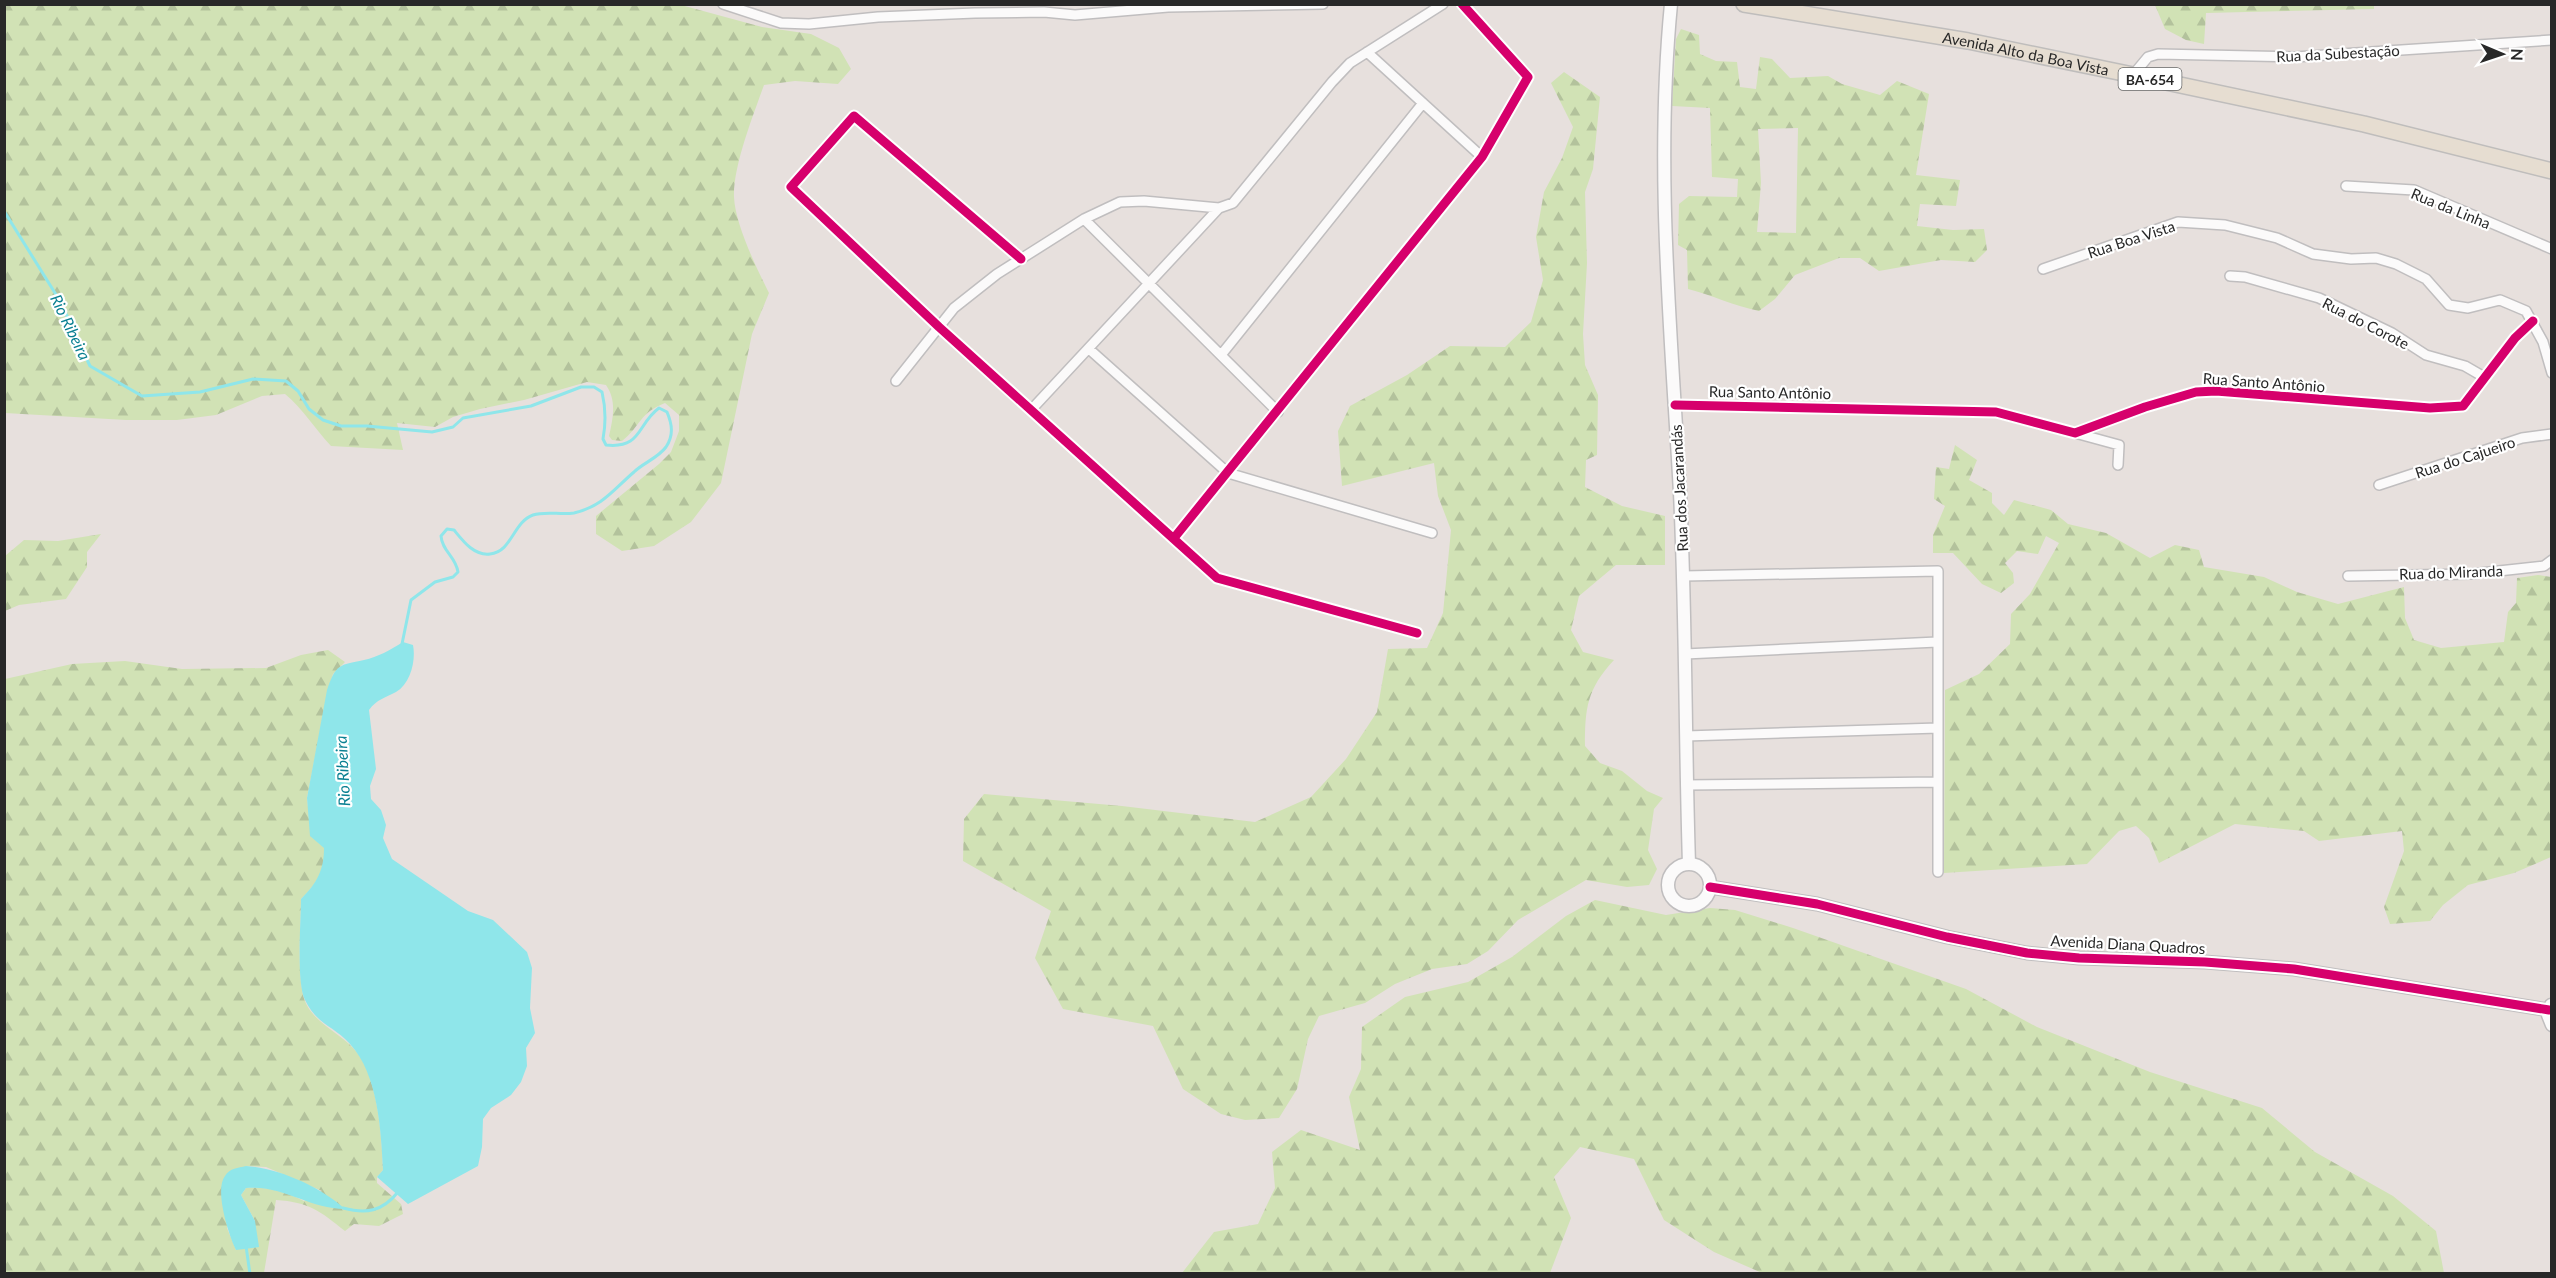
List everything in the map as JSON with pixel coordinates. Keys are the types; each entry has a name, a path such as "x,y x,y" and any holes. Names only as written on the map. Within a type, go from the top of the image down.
{"main road":[{"name":"Avenida Alto da Boa Vista","path":"1744,4 1968,41 2133,75 2364,124 2552,171"}],"street":[{"path":"723,4 782,23 809,24 878,17 975,13 1044,12 1075,15 1168,7 1323,4"},
{"path":"896,381 954,308 997,274 1084,219 1120,202 1144,201 1219,208 1233,203 1350,63 1443,4"},
{"path":"1174,538 1482,157 1528,77 1462,4"},
{"name":"Rua dos Jacarandás","path":"1671,4 1664,72 1664,162 1684,576 1689,864"},
{"name":"Rua da Subestação","path":"2133,75 2148,57 2158,54 2295,57 2552,40"},
{"path":"1367,52 1482,157"},
{"path":"1221,356 1423,103"},
{"path":"1021,259 854,116 791,187 939,327 1217,578 1417,633"},
{"name":"Rua da Linha","path":"2346,186 2414,190 2538,245 2552,249"},
{"path":"1031,410 1219,208"},
{"path":"1084,219 1278,412"},
{"name":"Rua Boa Vista","path":"2043,269 2178,222 2225,225 2277,238 2313,254 2351,259 2376,258 2396,264 2426,279 2449,305 2468,308 2500,300 2526,311 2533,321"},
{"name":"Rua do Corote","path":"2230,276 2245,277 2319,298 2392,333 2426,355 2465,366 2484,376"},
{"path":"2533,321 2543,342 2552,373"},
{"name":"Rua Santo Antônio","path":"1675,405 1996,412 2075,433 2145,407 2196,392 2216,391 2430,408 2463,406 2515,338 2533,321"},
{"path":"1089,348 1228,473 1432,533"},
{"path":"2075,433 2119,445 2118,465"},
{"name":"Rua do Cajueiro","path":"2379,485 2522,438 2552,434"},
{"name":"Rua do Miranda","path":"2348,576 2471,574 2544,566 2552,560"},
{"path":"1684,576 1938,571 1938,872"},
{"path":"1685,654 1937,642"},
{"path":"1686,736 1938,728"},
{"path":"1686,785 1937,782"},
{"path":"1689,864 1704,871 1710,887 1707,896 1696,905 1682,904 1674,899 1669,891 1670,876 1680,866 1689,864"},
{"name":"Avenida Diana Quadros","path":"1710,887 1817,904 1957,940 2027,953 2079,958 2215,963 2294,969 2550,1007 2552,1025"}],"green space":[{"path":"5,4 681,5 762,27 811,34 839,48 851,69 838,84 795,81 764,85 740,156 735,185 735,208 747,246 769,293 752,334 721,483 691,522 654,546 622,551 596,534 596,516 671,452 679,431 679,415 665,403 645,415 622,441 612,440 609,436 613,410 612,397 606,385 587,382 524,400 480,409 453,417 435,427 397,423 403,450 331,446 285,394 262,396 216,415 177,420 126,420 5,413"},
{"path":"2374,4 2374,9 2206,13 2204,44 2186,40 2165,29 2155,5"},
{"path":"1681,29 1699,35 1700,54 1716,61 1737,62 1740,87 1756,89 1760,57 1772,59 1790,78 1828,76 1842,84 1880,95 1897,81 1929,94 1916,175 1960,180 1956,206 1920,204 1917,226 1953,230 1984,229 1987,250 1975,262 1941,260 1879,271 1860,258 1839,258 1795,275 1775,299 1759,311 1688,289 1687,250 1678,245 1679,204 1689,196 1737,197 1738,179 1712,177 1710,108 1672,106 1676,39","holes":["1798,128 1796,233 1757,232 1761,183 1758,129"]},
{"path":"1564,72 1600,97 1593,169 1585,192 1587,263 1583,334 1585,365 1598,395 1597,455 1586,460 1585,487 1622,506 1665,516 1665,565 1616,565 1579,596 1571,630 1583,652 1614,660 1598,680 1589,700 1585,746 1600,763 1622,771 1647,791 1663,798 1654,809 1648,850 1657,869 1649,885 1627,887 1586,880 1518,920 1488,951 1467,964 1432,969 1395,984 1365,1003 1319,1016 1308,1039 1297,1089 1279,1118 1245,1120 1221,1114 1183,1089 1153,1026 1063,1009 1035,958 1051,911 963,861 964,819 984,794 1122,806 1255,822 1311,797 1346,759 1377,712 1388,649 1427,648 1443,613 1451,530 1438,496 1434,463 1342,486 1338,431 1350,406 1407,375 1450,346 1505,347 1531,322 1543,280 1536,237 1544,192 1562,158 1573,127 1551,83"},
{"path":"1955,445 1977,460 1969,480 1992,493 1992,503 2004,515 2014,500 2051,510 2068,524 2106,533 2150,558 2175,545 2199,550 2204,567 2264,577 2297,592 2338,604 2404,587 2405,618 2414,640 2441,648 2504,642 2508,612 2516,603 2517,578 2538,575 2551,577 2551,857 2514,873 2468,885 2443,905 2430,921 2390,924 2384,907 2404,851 2402,831 2319,841 2304,831 2235,824 2159,863 2149,838 2136,826 2119,831 2087,864 1944,873 1945,690 1979,674 2010,644 2011,614 2030,594 2059,543 2046,536 2038,554 2017,551 2005,563 2013,573 2014,583 2001,593 1982,584 1953,553 1933,553 1933,535 1945,506 1934,499 1936,467 1949,469"},
{"path":"101,534 87,552 87,567 66,599 19,605 5,611 5,556 24,540 58,541"},
{"path":"328,650 345,662 333,674 328,690 307,798 311,836 325,848 319,876 301,899 300,960 303,995 312,1013 352,1047 365,1066 375,1095 380,1127 383,1170 377,1177 377,1183 401,1204 403,1214 379,1226 354,1224 345,1231 306,1205 276,1200 264,1273 5,1274 5,679 72,664 125,661 182,669 266,668 301,655","holes":["246,1166 266,1167 322,1191 304,1201 276,1190 246,1188 241,1195 255,1221 236,1250 227,1228"]},
{"path":"1595,900 1666,915 1710,908 1735,910 1793,928 1966,989 2037,1027 2150,1072 2262,1108 2315,1152 2393,1196 2436,1231 2444,1273 1762,1273 1714,1252 1664,1220 1634,1159 1580,1147 1554,1177 1571,1218 1550,1273 1182,1273 1214,1232 1258,1224 1275,1188 1272,1152 1301,1130 1360,1150 1349,1097 1361,1069 1362,1027 1405,997 1468,982 1512,957 1566,916"}],"water":[{"path":"403,642 413,645 414,657 409,677 401,688 378,701 369,710 376,769 370,786 371,799 381,810 386,825 383,838 392,859 468,911 493,920 527,952 532,968 530,1008 535,1033 526,1048 527,1066 521,1082 511,1095 491,1108 483,1119 482,1147 478,1166 408,1204 377,1177 383,1170 381,1138 376,1103 367,1071 350,1044 310,1009 302,991 300,951 301,899 318,876 324,856 324,848 310,836 307,798 327,690 333,675 340,667 374,657"},
{"path":"246,1166 272,1170 312,1186 345,1209 320,1205 272,1190 246,1188 241,1195 255,1221 259,1247 236,1250 224,1213 222,1183 229,1171"}],"waterway":[{"name":"Rio Ribeira","path":"4,211 60,301 90,366 142,396 200,392 253,379 286,381 298,391 309,409 323,420 341,426 432,432 453,427 463,418 531,406 581,387 594,387 602,392 605,416 603,439 606,445 626,443 638,434 659,408 667,412 671,430 666,447 607,497 593,506 574,513 533,515 521,524 503,548 490,554 479,553 465,543 454,530 447,529 441,536 442,541 455,562 458,572 453,577 435,582 411,600 402,644"},
{"name":"Rio Ribeira","path":"343,1208 359,1211 373,1210 386,1204 398,1192"},
{"name":"Rio Ribeira","path":"246,1246 250,1274"}],"cycle path":[{"path":"1174,538 1482,157 1528,77 1462,4"},
{"path":"1021,259 854,116 791,187 939,327 1217,578 1417,633"},
{"path":"1675,405 1996,412 2075,433 2145,407 2196,392 2216,391 2430,408 2463,406 2515,338 2533,321"},
{"path":"1710,887 1817,904 1947,937 2027,953 2079,958 2205,962 2294,969 2549,1010"}]}
